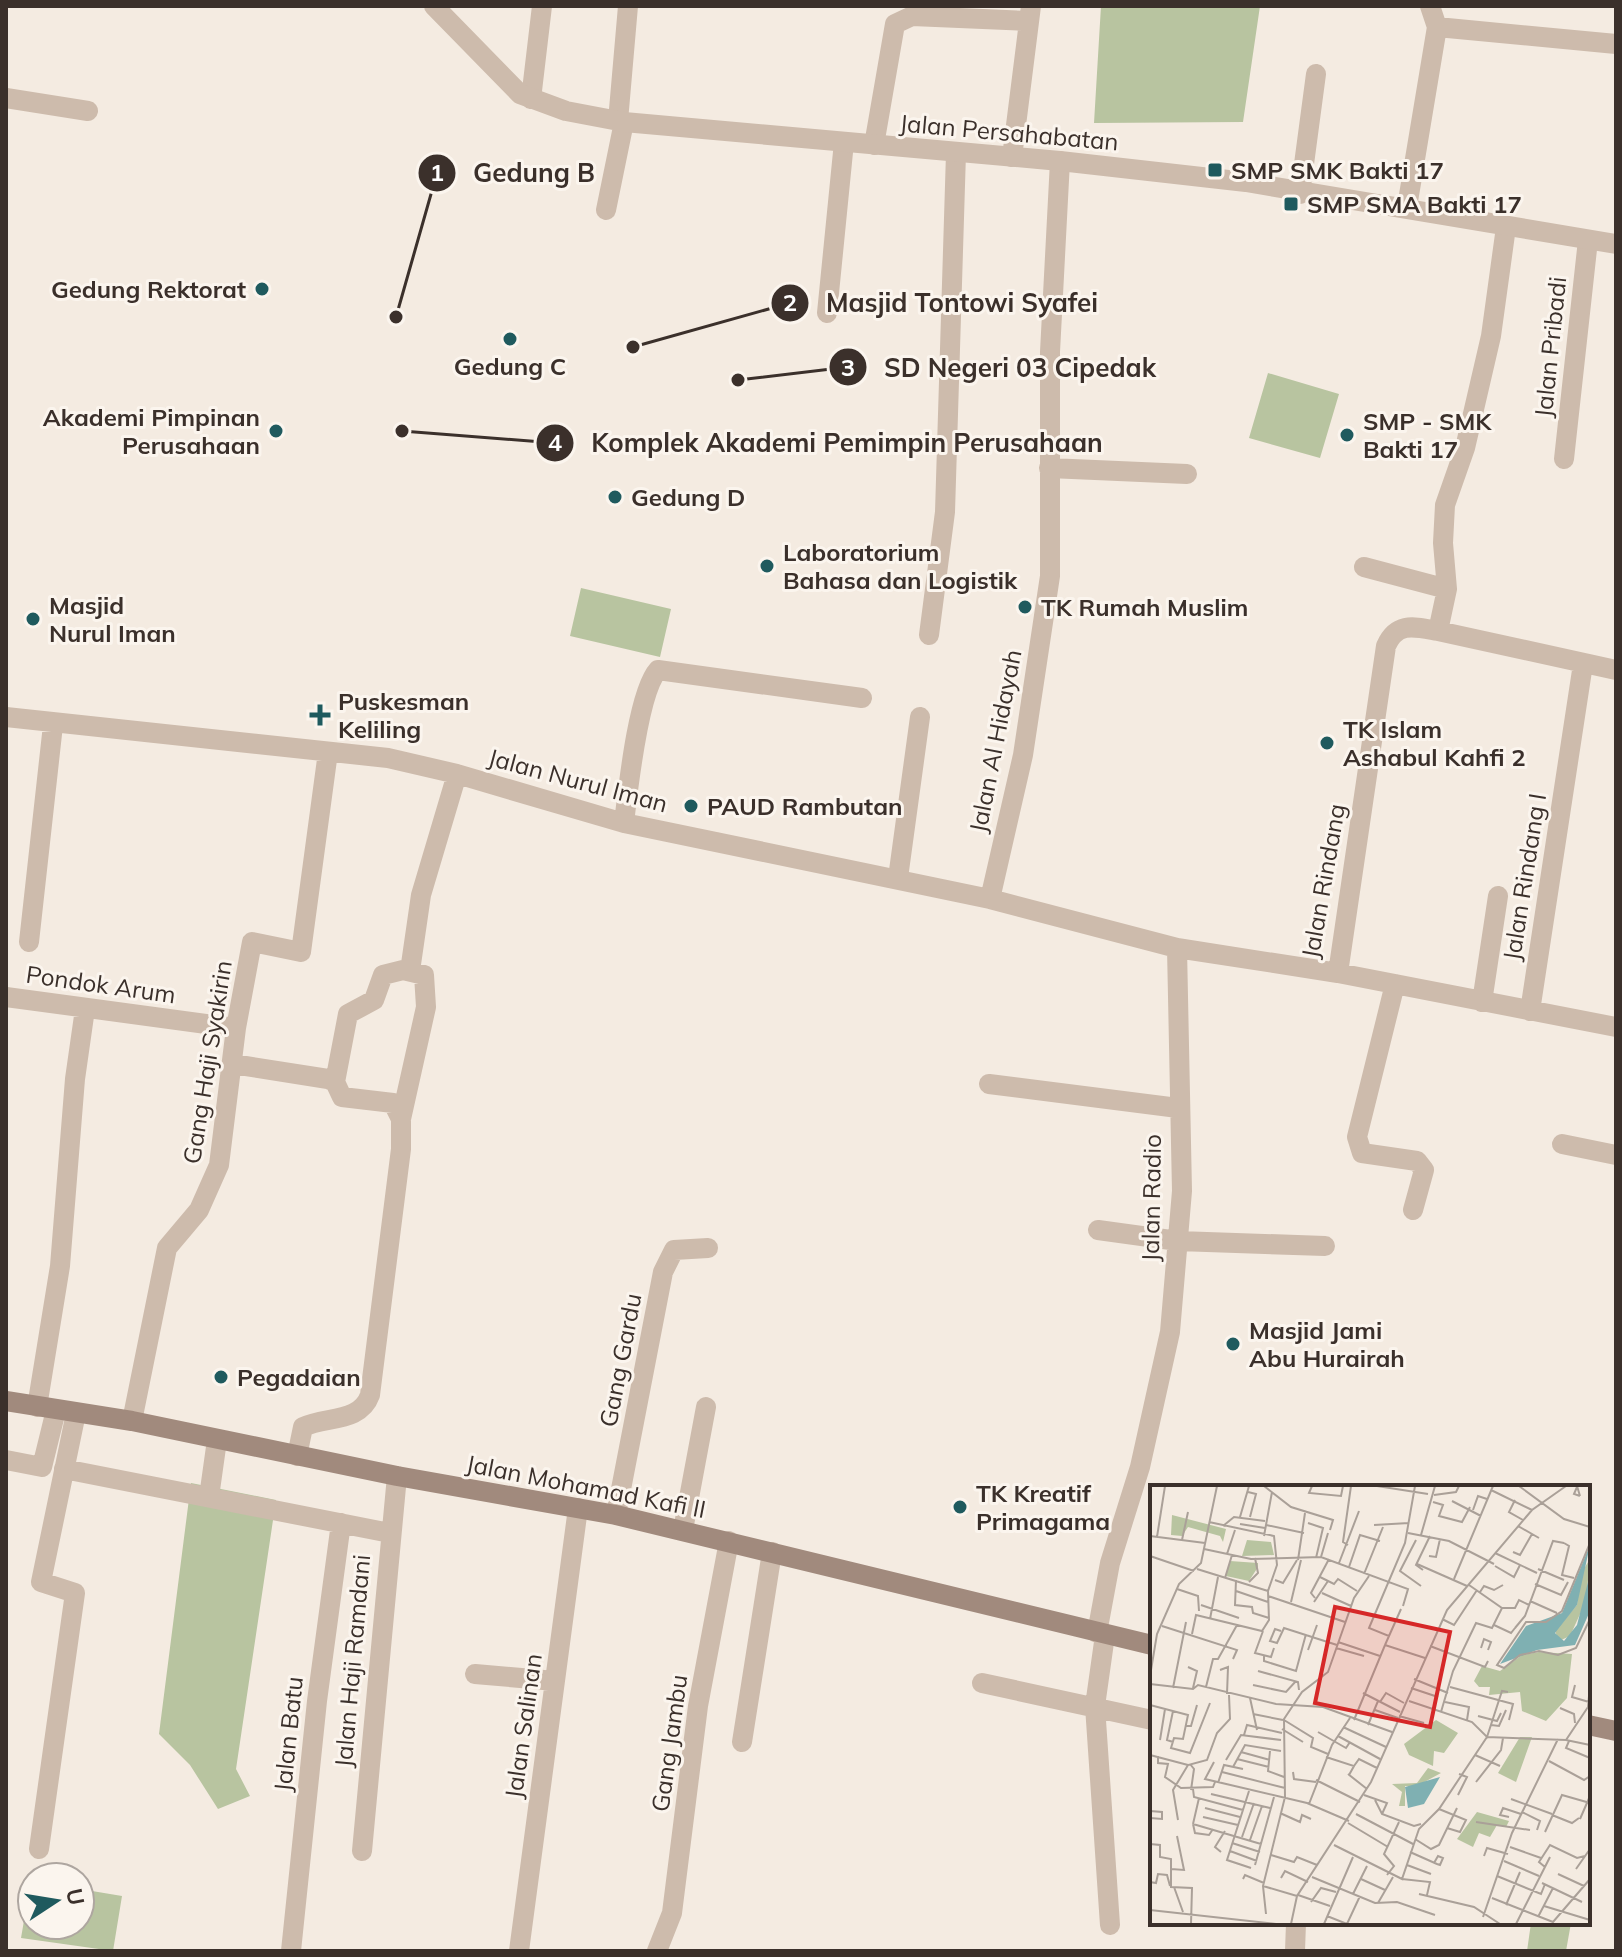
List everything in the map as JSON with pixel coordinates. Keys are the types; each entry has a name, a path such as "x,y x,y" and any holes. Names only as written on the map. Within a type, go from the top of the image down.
{"main road":[{"name":"Jalan Mohamad Kafi II","path":"6,1401 132,1421 216,1449 297,1456 577,1514 616,1515 683,1530 770,1559 1102,1639 1150,1645"},
{"path":"1590,1725 1616,1731"}],"street":[{"name":"Jalan Persahabatan","path":"434,6 504,79 531,99 566,111 621,121 1060,161 1246,182 1300,194 1407,207 1506,227 1616,244"},
{"path":"531,99 542,6"},
{"path":"606,210 621,121 628,6"},
{"path":"1407,207 1437,27 1430,6"},
{"path":"874,145 895,24 912,16 1030,13 1012,157"},
{"path":"1437,27 1616,44"},
{"path":"1300,194 1316,74"},
{"path":"6,98 88,111"},
{"path":"827,313 844,142"},
{"path":"929,635 945,512 956,153"},
{"name":"Jalan Al Hidayah","path":"990,899 1023,755 1050,576 1050,352 1060,161"},
{"path":"1438,631 1447,589 1443,543 1445,505 1465,448 1491,336 1506,227"},
{"name":"Jalan Pribadi","path":"1564,459 1588,240"},
{"path":"1049,468 1187,474"},
{"path":"1364,567 1447,589"},
{"name":"Jalan Rindang","path":"1177,948 1338,973 1386,646 1399,629 1410,626 1438,631 1616,670"},
{"name":"Jalan Rindang I","path":"1530,1011 1583,664"},
{"path":"624,823 641,720 652,677 658,670 862,698"},
{"name":"Jalan Nurul Iman","path":"6,717 53,725 388,758 457,774 624,823 990,899"},
{"path":"898,878 920,717"},
{"path":"29,942 53,725"},
{"name":"Gang Haji Syakirin","path":"132,1421 167,1248 199,1210 219,1165 236,1028 252,942 301,952 328,752"},
{"path":"410,971 421,895 457,774"},
{"path":"1482,1002 1498,896"},
{"path":"990,899 1177,948"},
{"name":"Jalan Radio","path":"1110,1925 1095,1706 1110,1563 1140,1467 1170,1332 1182,1191 1177,948"},
{"path":"297,1456 303,1427 358,1412 368,1401 372,1390 401,1149 401,1119 428,994 424,975 410,971 383,975 374,1000 348,1014 335,1082 342,1097 393,1103 401,1119"},
{"path":"1338,973 1616,1027"},
{"path":"1395,984 1357,1137 1362,1153 1417,1161 1422,1165 1424,1170 1413,1210"},
{"name":"Pondok Arum","path":"6,997 236,1028"},
{"path":"39,1849 75,1593 41,1582 65,1462 56,1410 60,1266 75,1079 85,1009"},
{"path":"233,1064 335,1082"},
{"path":"989,1084 1178,1108"},
{"path":"1562,1144 1616,1155"},
{"path":"1098,1230 1178,1241 1325,1246"},
{"name":"Gang Gardu","path":"616,1515 663,1272 674,1250 708,1248"},
{"path":"683,1530 706,1407"},
{"path":"6,1460 42,1467 47,1434 56,1410"},
{"path":"210,1490 216,1449"},
{"path":"65,1462 210,1490 341,1523 392,1520"},
{"name":"Jalan Haji Ramdani","path":"362,1851 397,1476"},
{"name":"Jalan Salinan","path":"519,1951 577,1514"},
{"name":"Jalan Batu","path":"291,1951 317,1701 341,1523"},
{"name":"Gang Jambu","path":"657,1951 672,1913 698,1706 728,1547"},
{"path":"742,1742 770,1559"},
{"path":"475,1674 555,1681"},
{"path":"982,1683 1150,1720"},
{"path":"1295,1951 1296,1925"}],"green space":[{"path":"1101,6 1260,6 1243,122 1094,123"},
{"path":"1268,373 1339,394 1320,458 1249,438"},
{"path":"581,588 671,609 660,657 570,636"},
{"path":"191,1483 276,1500 236,1769 250,1796 218,1809 190,1765 159,1734"},
{"path":"96,1892 122,1896 113,1951 42,1941 96,1941"},
{"path":"1531,1925 1571,1925 1566,1951 1527,1951"}],"place":[{"name":"SMP SMK Bakti 17","path":"1215,170"},
{"name":"SMP SMA Bakti 17","path":"1291,204"},
{"name":"Gedung Rektorat","path":"262,289"},
{"name":"Gedung B","path":"396,317"},
{"name":"Gedung C","path":"510,339"},
{"name":"Masjid Tontowi Syafei","path":"633,347"},
{"name":"SD Negeri 03 Cipedak","path":"738,380"},
{"name":"Akademi Pimpinan Perusahaan","path":"276,431"},
{"name":"Komplek Akademi Pemimpin Perusahaan","path":"402,431"},
{"name":"SMP - SMK Bakti 17","path":"1347,435"},
{"name":"Gedung D","path":"615,497"},
{"name":"Laboratorium Bahasa dan Logistik","path":"767,566"},
{"name":"TK Rumah Muslim","path":"1025,607"},
{"name":"Masjid Nurul Iman","path":"33,619"},
{"name":"Puskesman Keliling","path":"320,715"},
{"name":"TK Islam Ashabul Kahfi 2","path":"1327,743"},
{"name":"PAUD Rambutan","path":"691,806"},
{"name":"Masjid Jami Abu Hurairah","path":"1233,1344"},
{"name":"Pegadaian","path":"221,1377"},
{"name":"TK Kreatif Primagama","path":"960,1507"}]}
